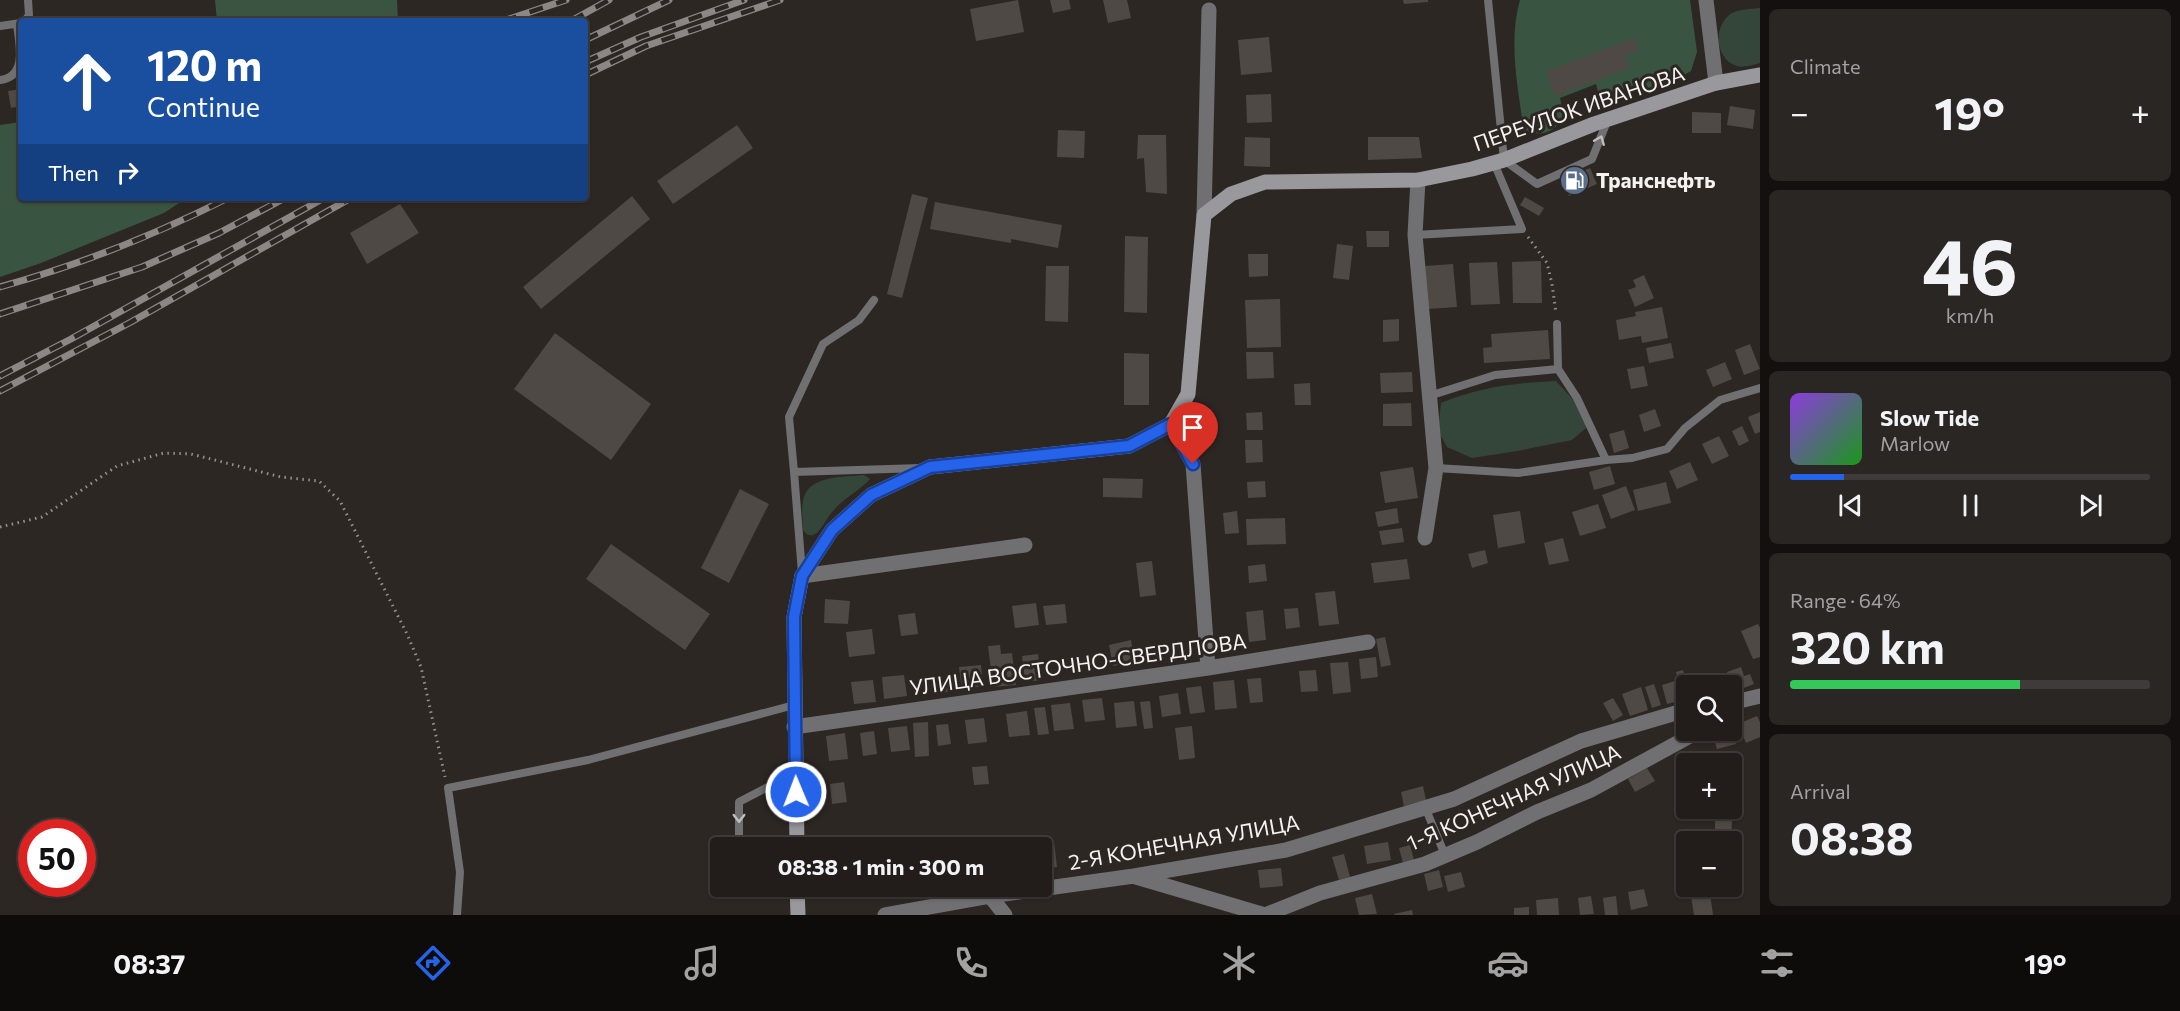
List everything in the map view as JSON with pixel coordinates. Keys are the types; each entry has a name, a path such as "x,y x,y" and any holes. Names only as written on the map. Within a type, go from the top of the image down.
{"main road":[{"name":"ПЕРЕУЛОК ИВАНОВА","path":"1204,215 1231,194 1265,182 1418,180 1499,162 1609,119 1716,83 1760,75"},
{"path":"797,837 794,617 802,576 832,530 871,495 930,467 1129,446 1171,424 1188,394 1204,215"},
{"path":"797,897 798,915"}],"street":[{"path":"1706,0 1716,83"},
{"path":"1204,215 1209,10"},
{"path":"1418,180 1415,235 1436,468 1425,538"},
{"path":"1171,424 1193,464 1209,668"},
{"path":"802,576 1024,545"},
{"name":"УЛИЦА ВОСТОЧНО-СВЕРДЛОВА","path":"794,727 1209,668 1368,642"},
{"name":"2-Я КОНЕЧНАЯ УЛИЦА","path":"1052,887 1286,850 1454,799 1581,741 1676,713"},
{"name":"1-Я КОНЕЧНАЯ УЛИЦА","path":"1134,876 1265,915 1320,893 1425,864 1477,842 1537,812 1591,790 1681,741"},
{"name":"2-Я КОНЕЧНАЯ УЛИЦА","path":"885,915 984,897"},
{"path":"991,897 1005,915"}],"lane":[{"path":"26,18 29,15 28,0"},
{"path":"1415,235 1522,229 1499,162 1488,0"},
{"path":"0,26 18,23"},
{"path":"0,80 15,74 18,68"},
{"path":"1499,162 1537,184 1592,159 1609,119"},
{"path":"802,576 789,417 823,344 859,320 874,300"},
{"path":"1557,324 1558,369 1577,398 1606,460"},
{"path":"1429,396 1495,375 1558,369"},
{"path":"1436,468 1518,473 1632,458 1667,449 1686,428 1720,400 1760,388"},
{"path":"794,472 930,467"},
{"path":"457,915 460,872 448,788 588,760 794,705"},
{"path":"739,837 739,802 795,773"},
{"path":"1425,807 1445,855"}],"path":[{"path":"1522,229 1547,262 1557,324"},
{"path":"0,527 42,517 117,466 164,453 191,454 282,477 319,481 339,501 407,634 421,667 448,788"}],"green space":[{"path":"215,0 397,0 398,18 217,18"},
{"path":"1520,0 1690,0 1697,52 1691,71 1670,83 1601,102 1596,84 1560,98 1564,117 1551,130 1542,133 1524,131 1514,49 1516,16"},
{"path":"1760,8 1760,63 1737,66 1729,62 1720,49 1719,33 1722,25 1732,13"},
{"path":"18,122 18,201 182,201 164,213 41,263 0,277 0,125"},
{"path":"1556,381 1580,407 1586,428 1572,440 1472,458 1447,447 1438,431 1441,403 1497,387"},
{"path":"864,475 870,479 837,506 818,532 811,535 805,533 802,504 811,486 837,477"}],"building":[{"path":"1018,0 1024,32 976,41 970,9"},
{"path":"1050,0 1069,0 1071,9 1053,13"},
{"path":"1103,0 1127,0 1131,18 1108,23"},
{"path":"1403,0 1428,0 1428,2 1404,4"},
{"path":"1269,37 1272,72 1241,75 1238,40"},
{"path":"1635,38 1639,50 1625,55 1629,68 1555,96 1546,71"},
{"path":"18,89 18,107 11,108 8,91"},
{"path":"1271,94 1272,122 1247,123 1246,95"},
{"path":"1730,106 1755,110 1753,129 1727,125"},
{"path":"1692,112 1721,113 1721,133 1692,133"},
{"path":"737,125 753,148 673,204 657,181"},
{"path":"1058,130 1085,131 1084,158 1057,157"},
{"path":"1138,135 1166,135 1167,194 1146,192 1144,158 1137,159"},
{"path":"1245,137 1270,138 1270,167 1244,166"},
{"path":"1368,137 1419,137 1422,158 1368,160"},
{"path":"1590,168 1597,184 1569,196 1562,180"},
{"path":"912,194 928,198 902,298 887,294"},
{"path":"632,196 650,219 541,309 523,287"},
{"path":"1525,197 1544,208 1539,216 1520,205"},
{"path":"935,202 1062,225 1058,248 1011,239 1011,243 930,229"},
{"path":"400,204 419,233 367,264 350,233"},
{"path":"1366,231 1389,231 1389,247 1367,247"},
{"path":"1125,236 1148,237 1147,313 1124,312"},
{"path":"1337,244 1353,246 1349,280 1333,278"},
{"path":"1248,254 1268,254 1268,276 1249,277"},
{"path":"1541,261 1542,303 1513,303 1512,262"},
{"path":"1497,262 1500,304 1471,305 1469,263"},
{"path":"1453,264 1457,307 1428,309 1425,266"},
{"path":"1046,266 1069,266 1068,322 1045,321"},
{"path":"1644,275 1654,298 1635,307 1628,290 1636,287 1633,280"},
{"path":"1280,299 1281,347 1247,348 1245,300"},
{"path":"1662,307 1668,338 1642,343 1641,336 1619,340 1616,320 1636,316 1635,312"},
{"path":"1399,319 1399,341 1383,342 1383,320"},
{"path":"1548,330 1550,359 1484,363 1483,348 1492,347 1491,334"},
{"path":"555,333 651,404 611,460 514,389"},
{"path":"1671,343 1674,358 1649,363 1646,348"},
{"path":"1750,344 1760,369 1744,375 1735,350"},
{"path":"1246,352 1273,352 1274,378 1247,379"},
{"path":"1124,353 1149,354 1149,405 1124,405"},
{"path":"1725,362 1732,379 1713,387 1706,370"},
{"path":"1644,366 1648,386 1631,389 1627,369"},
{"path":"1412,372 1413,392 1381,393 1380,373"},
{"path":"1310,383 1311,405 1295,405 1294,384"},
{"path":"1411,403 1412,426 1383,426 1383,404"},
{"path":"1655,409 1661,426 1644,432 1639,415"},
{"path":"1262,412 1263,430 1247,430 1246,413"},
{"path":"1760,412 1760,432 1755,434 1748,417"},
{"path":"1742,426 1749,441 1739,446 1732,431"},
{"path":"1624,430 1629,448 1614,453 1609,434"},
{"path":"1719,436 1729,456 1712,464 1702,444"},
{"path":"1245,440 1262,440 1263,462 1246,463"},
{"path":"1690,462 1698,480 1677,489 1669,471"},
{"path":"1610,466 1615,484 1594,490 1589,472"},
{"path":"1413,467 1418,498 1385,503 1380,472"},
{"path":"1103,478 1143,479 1142,498 1103,497"},
{"path":"1265,481 1266,497 1248,498 1247,482"},
{"path":"1666,482 1671,503 1638,511 1633,490"},
{"path":"1626,486 1635,510 1611,519 1602,495"},
{"path":"740,489 769,504 729,583 701,568"},
{"path":"1598,504 1606,528 1580,536 1572,512"},
{"path":"1397,508 1399,523 1378,527 1375,512"},
{"path":"1237,511 1239,533 1225,534 1223,513"},
{"path":"1520,511 1525,543 1498,548 1493,515"},
{"path":"1285,518 1286,544 1247,545 1246,519"},
{"path":"1402,528 1404,542 1382,545 1379,531"},
{"path":"1563,538 1569,561 1549,565 1544,543"},
{"path":"611,544 710,614 685,650 586,579"},
{"path":"1485,550 1488,563 1472,568 1468,554"},
{"path":"1407,559 1410,579 1374,583 1371,563"},
{"path":"1152,561 1156,595 1140,597 1136,563"},
{"path":"1265,564 1267,581 1249,583 1248,566"},
{"path":"1335,591 1339,624 1319,626 1315,593"},
{"path":"825,599 850,601 848,624 824,623"},
{"path":"1036,603 1039,625 1015,628 1012,606"},
{"path":"1065,604 1067,623 1046,625 1043,606"},
{"path":"1298,608 1300,627 1286,629 1284,609"},
{"path":"1263,610 1266,640 1249,642 1246,612"},
{"path":"915,613 918,634 901,636 898,615"},
{"path":"1758,624 1760,657 1753,659 1741,631"},
{"path":"872,629 875,654 849,657 846,632"},
{"path":"1385,637 1391,665 1381,667 1376,639"},
{"path":"1131,640 1135,662 1113,666 1109,645"},
{"path":"1000,645 1001,654 1012,653 1016,685 993,687 988,646"},
{"path":"1038,654 1041,680 1025,682 1022,656"},
{"path":"1376,657 1378,677 1361,679 1359,659"},
{"path":"1348,662 1351,692 1333,694 1330,663"},
{"path":"981,665 983,686 962,689 959,667"},
{"path":"1741,667 1744,676 1750,674 1754,684 1742,689 1742,675 1728,675 1727,672"},
{"path":"1316,670 1318,691 1301,692 1299,671"},
{"path":"1683,670 1684,675 1677,675 1676,672"},
{"path":"904,675 907,696 884,699 882,677"},
{"path":"952,678 954,691 940,693 938,680"},
{"path":"1261,678 1263,702 1250,703 1247,679"},
{"path":"873,680 876,702 854,704 851,682"},
{"path":"1234,680 1237,708 1215,710 1213,682"},
{"path":"1676,681 1676,702 1667,704 1662,685"},
{"path":"1654,684 1661,705 1652,708 1645,687"},
{"path":"1201,686 1205,712 1190,714 1186,688"},
{"path":"1641,687 1648,710 1630,716 1622,694"},
{"path":"1178,693 1181,714 1162,717 1159,696"},
{"path":"1102,698 1105,720 1085,722 1082,700"},
{"path":"1613,698 1623,715 1613,721 1603,703"},
{"path":"1134,701 1137,726 1116,728 1114,703"},
{"path":"1150,701 1153,728 1144,729 1140,702"},
{"path":"1070,703 1074,729 1054,731 1051,705"},
{"path":"1045,707 1049,734 1038,735 1034,708"},
{"path":"1027,711 1030,735 1009,737 1006,714"},
{"path":"1757,716 1760,722 1760,737 1746,743 1742,734 1742,722"},
{"path":"984,718 987,742 968,744 965,720"},
{"path":"928,722 929,756 915,757 913,723"},
{"path":"948,724 951,744 938,746 936,725"},
{"path":"907,726 910,750 891,752 888,728"},
{"path":"1192,726 1195,758 1179,760 1175,728"},
{"path":"874,731 877,754 863,756 860,733"},
{"path":"845,733 848,759 829,761 826,736"},
{"path":"1714,741 1735,741 1736,744 1717,749"},
{"path":"987,766 989,784 974,785 972,767"},
{"path":"1647,768 1655,781 1635,792 1628,779"},
{"path":"844,782 847,802 832,804 830,784"},
{"path":"1423,786 1426,800 1404,806 1401,792"},
{"path":"1715,820 1732,821 1731,831 1715,831"},
{"path":"1052,841 1054,841 1057,867 1052,868"},
{"path":"1388,842 1391,860 1367,864 1364,846"},
{"path":"1410,845 1414,860 1403,863 1399,848"},
{"path":"1344,854 1350,877 1339,880 1332,857"},
{"path":"1281,868 1283,886 1260,888 1258,870"},
{"path":"1439,870 1443,887 1428,891 1424,874"},
{"path":"1461,872 1465,887 1448,892 1444,876"},
{"path":"1644,889 1648,906 1631,910 1628,892"},
{"path":"1372,894 1377,914 1359,915 1355,898"},
{"path":"1591,896 1594,914 1580,915 1578,898"},
{"path":"1616,896 1618,915 1605,915 1603,898"},
{"path":"1691,897 1711,897 1713,915 1694,915"},
{"path":"1558,898 1559,915 1537,915 1536,900"},
{"path":"1529,907 1529,915 1514,915 1514,908"},
{"path":"1412,910 1413,915 1394,915 1394,914"}],"railway":[{"path":"512,18 566,0"},
{"path":"576,18 609,0"},
{"path":"588,39 669,0"},
{"path":"588,61 641,37 744,0"},
{"path":"588,74 646,46 780,0"},
{"path":"0,287 116,248 222,201"},
{"path":"0,314 142,267 219,233 279,201"},
{"path":"0,376 319,201"},
{"path":"0,391 131,322 346,201"}],"place":[{"name":"Транснефть","path":"1575,181"}],"route":[{"path":"796,792 794,617 802,576 832,530 871,495 930,467 1129,446 1171,424 1193,464"}]}
